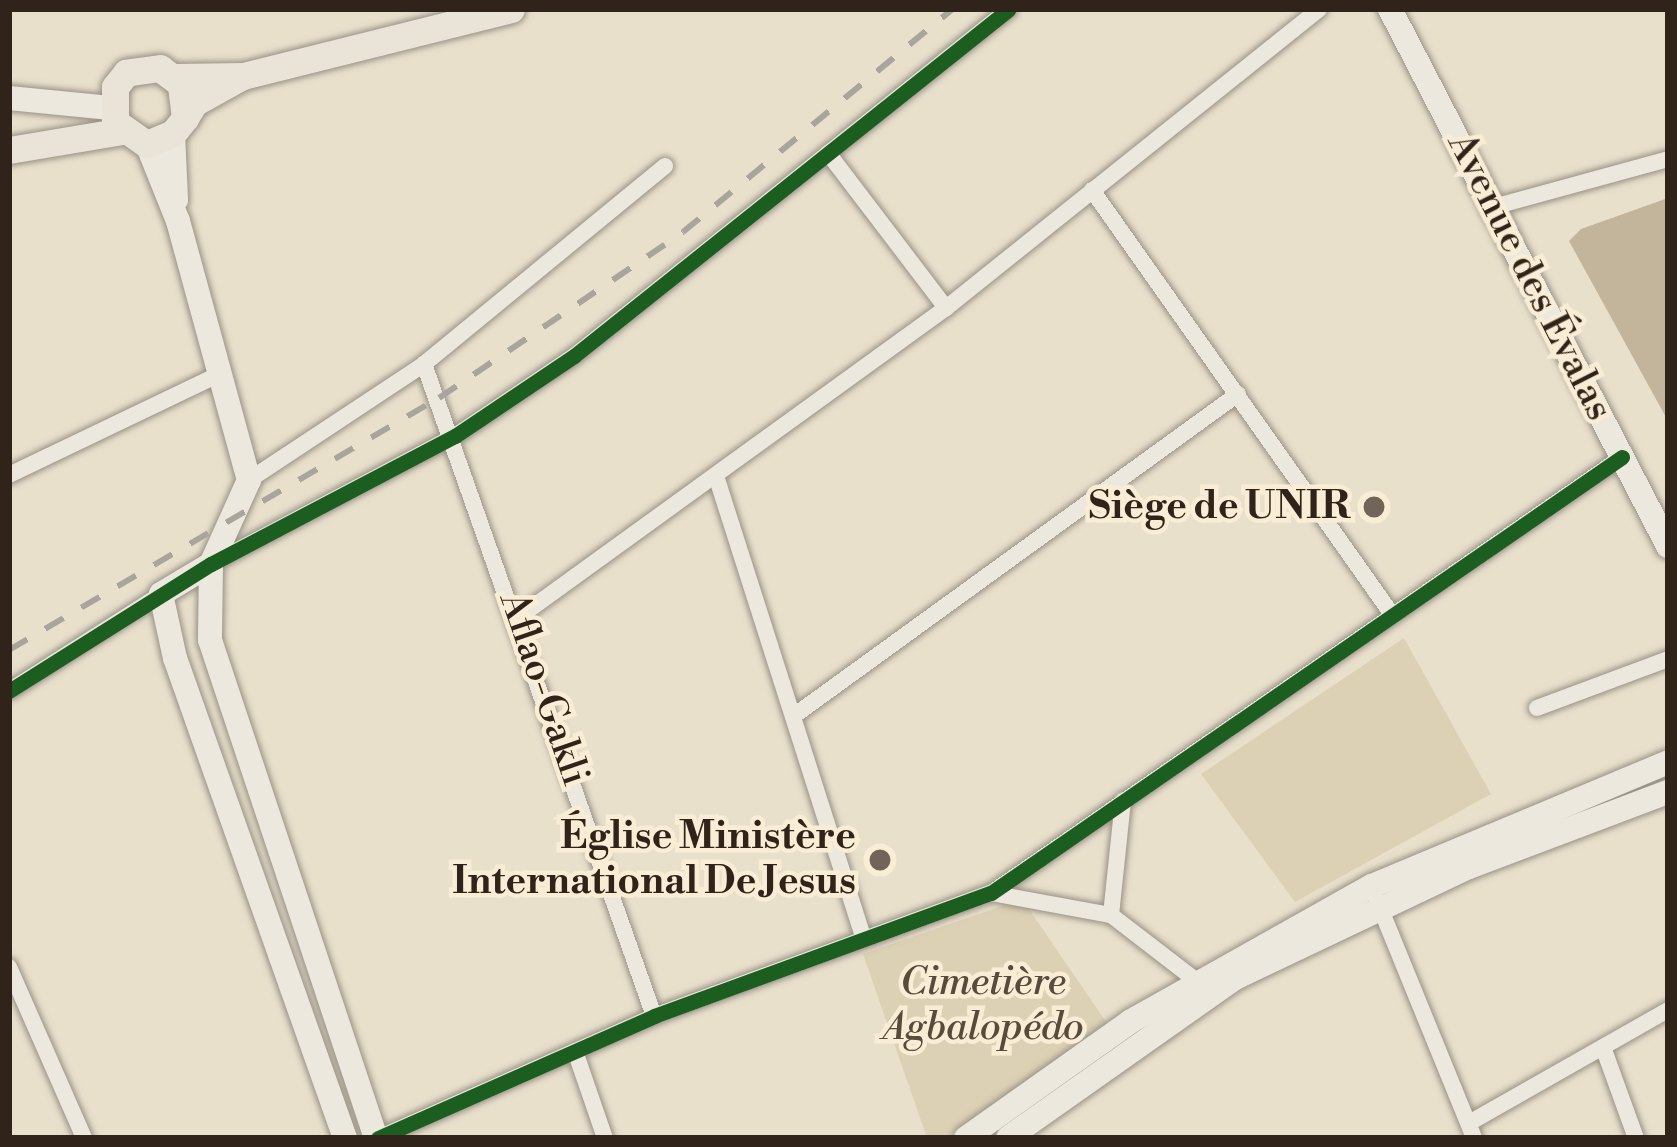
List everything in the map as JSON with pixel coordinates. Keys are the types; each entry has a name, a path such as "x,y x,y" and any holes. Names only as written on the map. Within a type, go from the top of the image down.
{"main road":[{"path":"138,119 142,67 175,76 243,76 511,9"},
{"path":"138,119 187,100 175,76"},
{"path":"9,149 194,103 243,76"}],"street":[{"path":"9,691 211,564 455,436 574,356 1009,9"},
{"path":"518,617 717,479 946,308 1319,9"},
{"name":"Avenue des Évalas","path":"1390,9 1492,207 1614,462 1668,546"},
{"path":"16,98 138,119 178,220 249,480"},
{"path":"828,153 946,308"},
{"path":"1492,207 1668,159"},
{"path":"665,166 424,364 249,480 211,564 210,640 377,1138 654,1016 862,934 991,892 1614,462"},
{"path":"1092,190 1391,613"},
{"name":"Aflao-Gakli","path":"424,364 455,436 654,1016"},
{"path":"9,476 222,373"},
{"path":"794,715 1238,394"},
{"path":"717,479 862,934"},
{"path":"161,594 176,658 345,1138"},
{"path":"1537,708 1668,659"},
{"path":"966,1138 1198,982 1668,762"},
{"path":"1008,1138 1235,978 1376,896 1668,792"},
{"path":"1111,914 1123,801"},
{"path":"991,892 1111,914 1198,982"},
{"path":"1376,896 1471,1130 1668,1010"},
{"path":"9,967 84,1138"},
{"path":"1603,1047 1636,1138"},
{"path":"575,1051 605,1138"}],"green space":[{"path":"1404,638 1491,794 1295,902 1201,774"},
{"name":"Cimetière Agbalopédo","path":"1022,899 1111,1029 946,1138 927,1138 863,954"}],"shaded area":[{"path":"1668,198 1668,421 1569,241 1581,229"}],"railway":[{"path":"9,650 439,398 683,232 953,9"}],"cycle path":[{"path":"9,691 211,564 455,436 574,356 1009,9"},
{"path":"378,1138 654,1016 991,893 1622,457"}],"place":[{"name":"Siège de UNIR","path":"1374,507"},
{"name":"Église Ministère International De Jesus","path":"880,860"}]}
